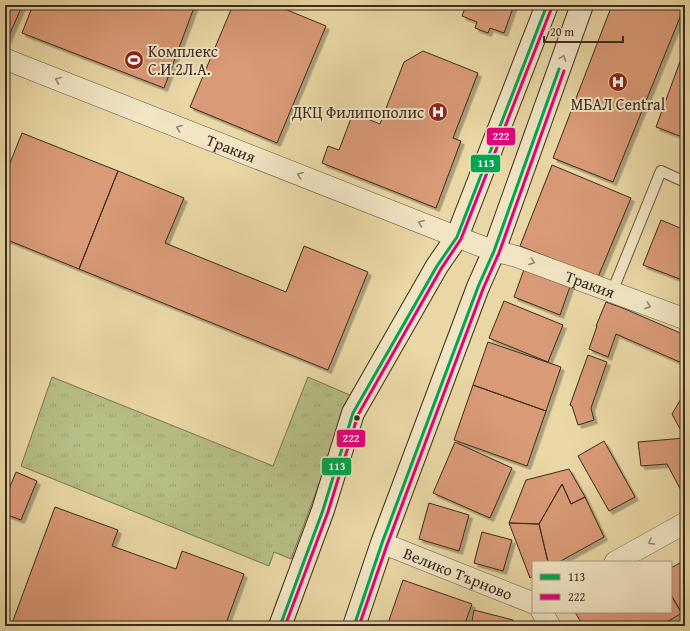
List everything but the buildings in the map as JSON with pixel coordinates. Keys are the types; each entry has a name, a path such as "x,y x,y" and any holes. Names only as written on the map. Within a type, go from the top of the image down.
{"main road":[{"path":"280,626 323,510 352,413 432,274 457,237 547,5"},
{"path":"354,626 382,544 478,287 494,251 582,5"}],"street":[{"name":"Тракия","path":"5,59 457,237 494,251 515,256 685,319"},
{"path":"617,561 685,523"},
{"name":"Велико Търново","path":"382,544 532,603"},
{"path":"543,613 550,626"}],"lane":[{"path":"612,292 625,273 631,242 661,171 685,182"}],"green space":[{"path":"52,377 273,466 308,377 352,396 291,559 274,552 269,566 21,466"}],"transit line":[{"name":"113","path":"280,626 323,510 353,413 437,266 457,237 547,5"},
{"name":"222","path":"285,626 328,512 358,415 441,269 461,239 552,7"},
{"name":"113","path":"354,626 382,543 478,287 494,251 559,69"},
{"name":"222","path":"359,626 387,545 483,289 499,253 564,71"}],"place":[{"name":"Kомплекс С.И.2Л.А.","path":"134,60"},
{"name":"МБАЛ Central","path":"618,82"},
{"name":"ДКЦ Филипополис","path":"438,112"}]}
